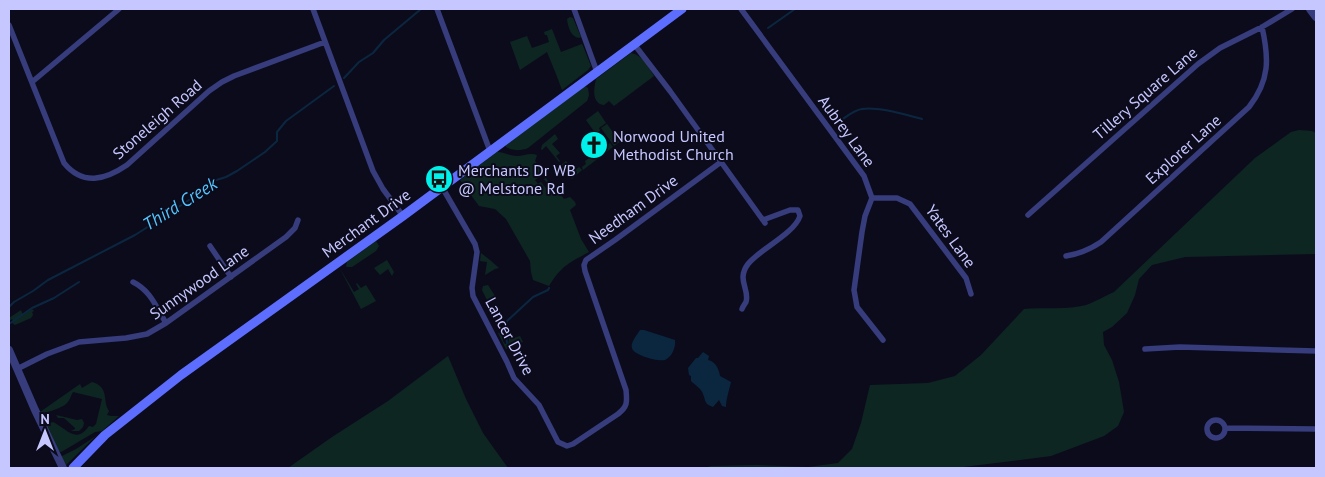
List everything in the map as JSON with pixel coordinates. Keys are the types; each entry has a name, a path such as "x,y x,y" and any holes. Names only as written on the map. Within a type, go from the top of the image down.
{"main road":[{"name":"Merchant Drive","path":"73,468 105,435 174,380 403,216 682,9"}],"street":[{"path":"32,82 119,9"},
{"path":"313,9 372,171 403,216"},
{"path":"436,9 490,151"},
{"path":"574,9 597,72"},
{"name":"Aubrey Lane","path":"741,9 864,176 872,198"},
{"name":"Tillery Square Lane","path":"1028,215 1187,72 1220,48 1262,27 1292,9"},
{"path":"1310,9 1316,17"},
{"name":"Stoneleigh Road","path":"9,25 51,128 59,153 68,168 82,176 91,178 116,173 127,165 209,91 222,82 324,42"},
{"name":"Explorer Lane","path":"1066,256 1079,254 1101,242 1249,107 1261,88 1267,68 1266,45 1262,27"},
{"path":"634,44 764,221 790,210 798,210 800,216 795,225 747,265 743,277 746,301 742,309"},
{"name":"Needham Drive","path":"586,260 721,162"},
{"name":"Lancer Drive","path":"442,187 477,252 472,288 473,296 514,378 539,405 558,442 567,446 618,414 627,403 626,390 585,271 584,265 586,260"},
{"path":"872,198 865,216 854,290 857,307 883,340"},
{"name":"Yates Lane","path":"872,198 897,198 910,204 966,278 970,294"},
{"name":"Sunnywood Lane","path":"17,369 47,354 79,342 147,334 166,323 286,237 295,228 298,220"},
{"path":"210,246 231,277"},
{"path":"133,282 147,292 166,323"},
{"path":"1145,349 1180,347 1316,351"},
{"path":"9,350 63,468"},
{"path":"1225,428 1316,429"}],"green space":[{"path":"573,18 581,37 579,38 572,34 569,28 567,19"},
{"path":"552,29 561,52 582,44 591,66 562,90 547,52 520,70 510,42 527,36 532,48 549,42 544,32"},
{"path":"631,53 642,59 654,76 614,106 609,101 604,105 600,104 594,95 596,79"},
{"path":"585,86 588,88 589,95 587,101 528,148 517,150 506,147 506,145"},
{"path":"598,111 606,123 599,128 600,131 596,134 586,120"},
{"path":"607,124 620,142 614,146 601,128"},
{"path":"1299,130 1316,133 1316,254 1185,257 1152,265 1139,279 1135,295 1127,313 1112,327 1103,332 1104,345 1112,360 1119,382 1124,412 1118,426 1104,436 1051,456 955,468 705,468 711,466 756,465 808,467 838,463 852,449 861,423 870,385 928,383 955,376 981,355 1024,309 1079,307 1114,292 1255,158 1291,132"},
{"path":"555,134 558,139 552,144 560,153 556,156 559,162 546,146 541,149 542,145"},
{"path":"610,143 613,147 583,170 582,167 586,164 585,161"},
{"path":"497,152 514,156 537,155 535,161 545,173 535,180 538,184 541,182 550,193 552,191 544,179 546,178 564,199 570,197 575,202 576,205 570,210 581,239 589,252 566,266 549,286 533,280 530,261 506,219 495,209 479,206 460,180"},
{"path":"566,161 574,171 579,167 582,170 572,179 567,173 570,171 568,169 565,170 561,165"},
{"path":"376,241 379,246 376,251 352,267 346,266 347,262"},
{"path":"481,253 499,268 485,275 487,262 480,261"},
{"path":"387,260 394,272 392,276 388,269 380,275 374,268"},
{"path":"339,267 354,292 359,289 357,283 361,288 366,285 376,301 361,309"},
{"path":"488,285 495,296 487,300 482,290 483,286"},
{"path":"32,309 34,311 31,318 15,325 12,323 12,319 9,321 9,318 21,310 23,315"},
{"path":"507,328 511,339 520,336 523,342 506,349 498,333 503,330 503,341 505,344 508,344"},
{"path":"448,356 483,433 508,468 288,468 388,401"},
{"path":"92,382 98,384 103,391 109,411 107,415 119,416 102,431 95,432 61,452 46,426 47,424 53,422 75,435 80,434 89,426 93,427 96,424 102,399 73,392 65,405 55,410 40,412 80,384 82,388"},
{"path":"56,415 77,420 82,419 83,427 79,431 71,431 75,428 64,418 58,418"},
{"path":"96,436 66,465 62,456"}],"water":[{"path":"640,330 675,340 674,349 670,357 665,360 657,360 633,351 632,344"},
{"path":"703,352 709,356 708,360 716,366 720,376 731,382 726,407 722,406 719,400 713,407 708,405 701,390 691,381 688,368"}],"waterway":[{"name":"Third Creek","path":"344,78 359,62 373,53 384,40 421,9"},
{"path":"768,28 795,9"},
{"name":"Third Creek","path":"9,307 48,280 135,235 192,198 210,182 226,177 265,152 277,141 277,132 286,121 334,86"},
{"path":"837,123 855,111 868,108 892,111 922,119"},
{"path":"9,324 32,308 54,298 79,282"},
{"path":"507,343 505,328 507,321 533,297 549,288"}],"place":[{"name":"Norwood United Methodist Church","path":"594,145"},
{"name":"Merchants Dr WB @ Melstone Rd","path":"439,179"}]}
